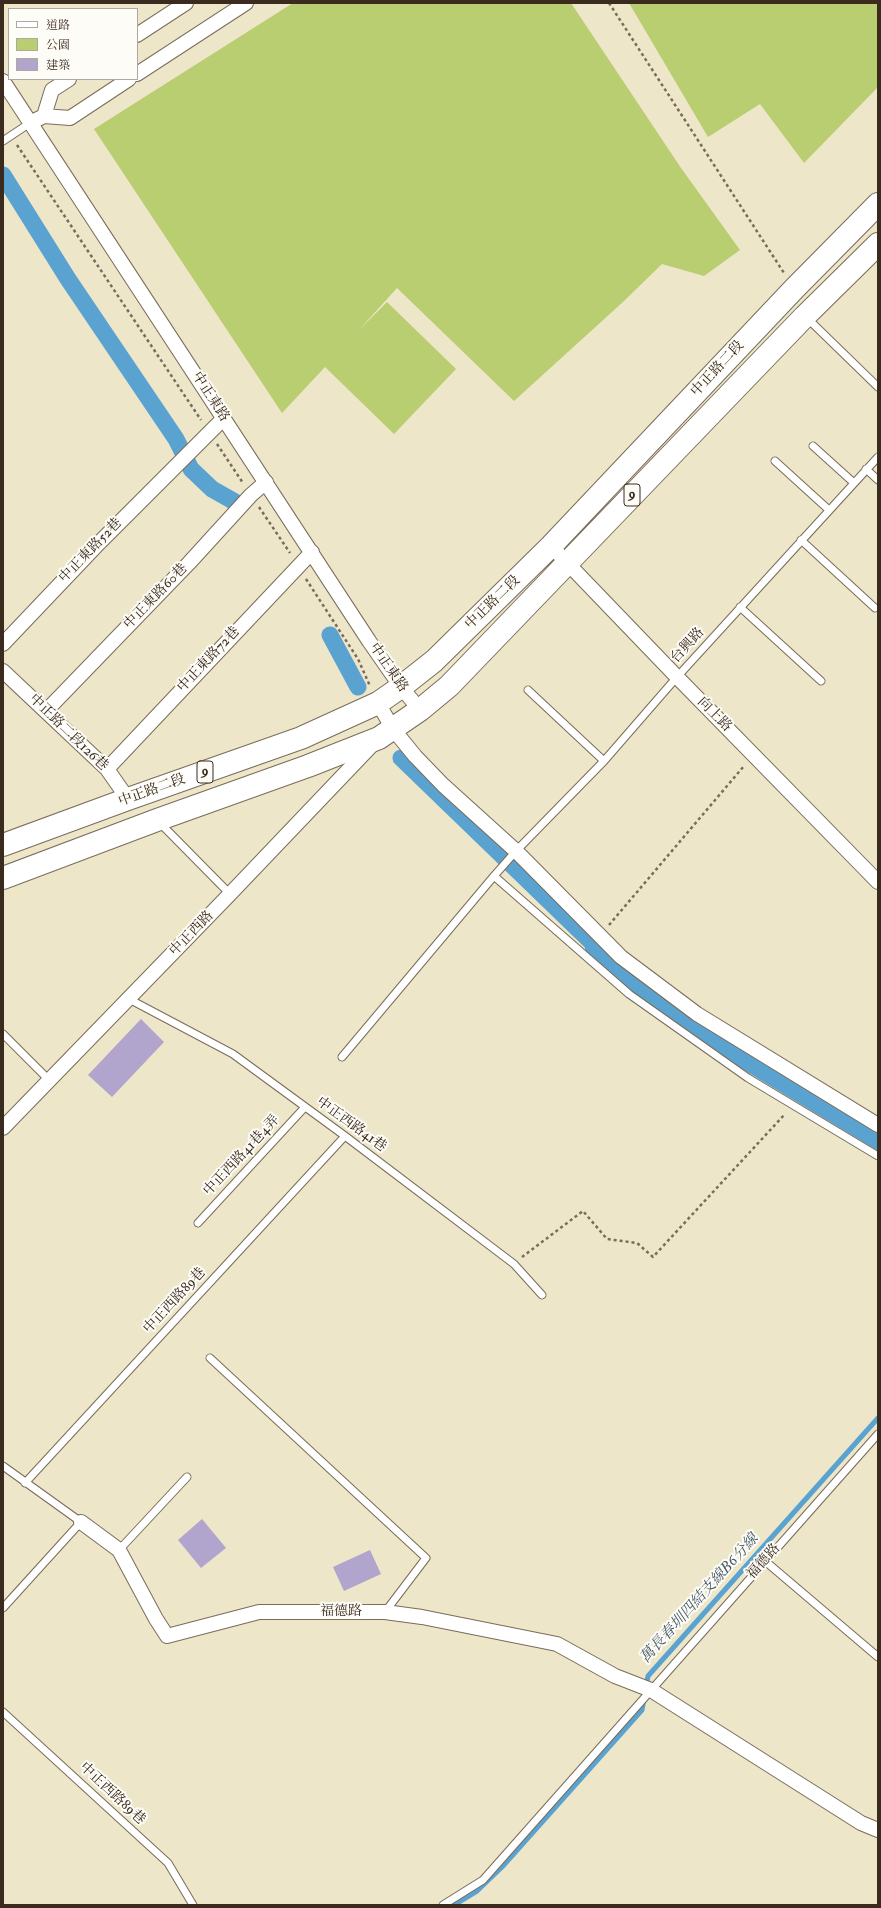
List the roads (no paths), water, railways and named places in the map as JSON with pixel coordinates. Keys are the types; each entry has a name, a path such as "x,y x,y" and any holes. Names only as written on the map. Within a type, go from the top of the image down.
{"main road":[{"name":"中正路二段","path":"3,845 301,738 378,703 401,687 434,661 551,546 794,289 878,204"},
{"name":"中正路二段","path":"3,878 157,820 308,766 386,733 420,710 449,686 805,316 878,244"}],"street":[{"path":"138,34 186,3"},
{"path":"138,73 246,3"},
{"path":"44,116 52,90 67,80"},
{"path":"30,124 44,116 70,118 127,80"},
{"name":"中正東路","path":"3,81 401,687 420,710"},
{"name":"中正東路52巷","path":"3,644 185,455 224,418"},
{"name":"中正東路60巷","path":"46,711 266,482"},
{"name":"向上路","path":"551,546 878,882"},
{"name":"中正東路72巷","path":"107,769 312,552"},
{"name":"中正路二段126巷","path":"3,671 107,769 128,799"},
{"name":"中正東路","path":"378,703 386,733 415,756 443,785 516,851 621,957 697,1014 878,1125"},
{"name":"中正西路","path":"3,1128 386,733"},
{"name":"福德路","path":"81,1522 119,1550 156,1619 167,1636 259,1612 384,1612 422,1617 557,1644 615,1676 651,1690 861,1823 878,1830"}],"lane":[{"path":"3,140 30,124"},
{"path":"805,316 878,387"},
{"path":"813,446 854,483"},
{"name":"台興路","path":"342,1056 516,851 604,761 677,677 878,456"},
{"path":"775,461 829,510"},
{"path":"866,469 878,480"},
{"path":"801,540 874,608"},
{"path":"740,607 821,681"},
{"path":"528,690 604,761"},
{"path":"157,820 230,894"},
{"path":"494,876 629,994 748,1078 878,1156"},
{"name":"中正西路41巷","path":"129,999 233,1054 514,1264 542,1295"},
{"path":"3,1034 49,1080"},
{"name":"中正西路41巷4弄","path":"198,1223 305,1107"},
{"name":"中正西路89巷","path":"25,1483 344,1136"},
{"path":"210,1358 426,1558 384,1612"},
{"name":"福德路","path":"443,1905 484,1880 878,1434"},
{"path":"3,1466 81,1522 3,1608"},
{"path":"119,1550 188,1478"},
{"path":"765,1561 878,1657"},
{"name":"中正西路89巷","path":"3,1712 168,1864 193,1905"}],"waterway":[{"path":"3,175 68,279 176,439 191,469 212,489 235,502"},
{"path":"330,635 358,687"},
{"path":"401,758 613,963 667,1009 878,1137"},
{"path":"514,867 511,871 587,945 588,952 644,1001"},
{"path":"701,1041 878,1148"},
{"name":"萬長春圳四結支線B6分線","path":"646,1687 648,1676 878,1418"},
{"name":"萬長春圳四結支線B6分線","path":"454,1905 477,1891 502,1867 642,1710 644,1699"}]}
